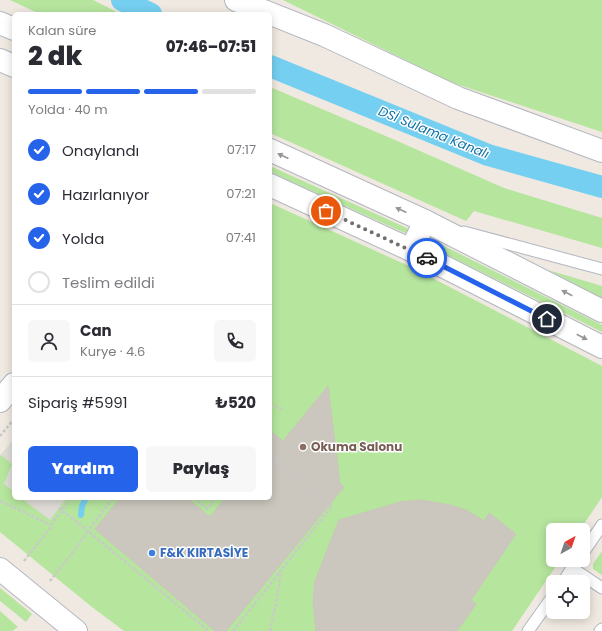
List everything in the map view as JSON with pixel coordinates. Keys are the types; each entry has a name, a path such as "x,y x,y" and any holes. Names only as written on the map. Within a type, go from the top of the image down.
{"street":[{"path":"236,0 266,12"},
{"path":"272,14 324,35 458,98 602,151"},
{"path":"0,22 12,28"},
{"path":"0,60 12,65"},
{"path":"272,151 425,221 602,311"},
{"path":"272,186 411,250 602,347"},
{"path":"411,250 425,221"},
{"path":"0,401 12,386"},
{"path":"0,569 76,631"}],"lane":[{"path":"425,221 602,270"},
{"path":"590,543 602,525"},
{"path":"578,567 602,588"},
{"path":"528,631 546,606"}],"path":[{"path":"272,405 284,410"},
{"path":"0,436 12,421"},
{"path":"233,631 332,506 272,457"},
{"path":"32,550 50,528 61,509 69,500"},
{"path":"58,571 111,500"},
{"path":"196,500 207,509 214,500"},
{"path":"0,501 51,525"},
{"path":"61,509 209,631"},
{"path":"270,631 281,570"}],"green space":[{"path":"10,0 93,0 117,12 36,12"},
{"path":"283,0 602,0 602,132 450,82"},
{"path":"272,88 504,188 602,218 602,248 474,211 466,221 272,134"},
{"path":"272,167 409,229 407,234 272,173"},
{"path":"272,204 411,267 602,366 602,497 585,523 546,523 546,567 555,567 550,575 546,575 546,581 512,631 124,631 92,607 0,532 0,456 12,441 12,500 272,500"},
{"path":"438,243 602,325 602,332 435,249"},
{"path":"548,270 602,286 602,298"},
{"path":"602,551 602,575 593,569 593,564"},
{"path":"0,588 32,614 26,622 0,601"},
{"path":"0,611 18,627 12,631 0,631"}],"shaded area":[{"path":"12,441 12,464 1,455"},
{"path":"12,464 12,490 4,484"},
{"path":"24,500 65,500 50,520"}],"building":[{"path":"328,386 340,484 344,487 226,631 215,631 95,529 118,500 189,500 210,517 223,500 272,500 272,433 283,441"},
{"path":"421,500 450,505 466,510 484,521 489,513 516,534 471,600 476,604 457,631 316,631 313,601 315,581 339,520 400,502"}],"waterway":[{"name":"DSİ Sulama Kanalı","path":"122,0 147,12"},
{"name":"DSİ Sulama Kanalı","path":"272,67 488,155 602,187"},
{"path":"81,515 82,506 85,500"}],"way so far":[{"path":"326,211 427,258"}],"place":[{"name":"Okuma Salonu","path":"303,447"},
{"name":"F&K KIRTASİYE","path":"152,553"}],"route":[{"path":"427,258 547,319"}]}
